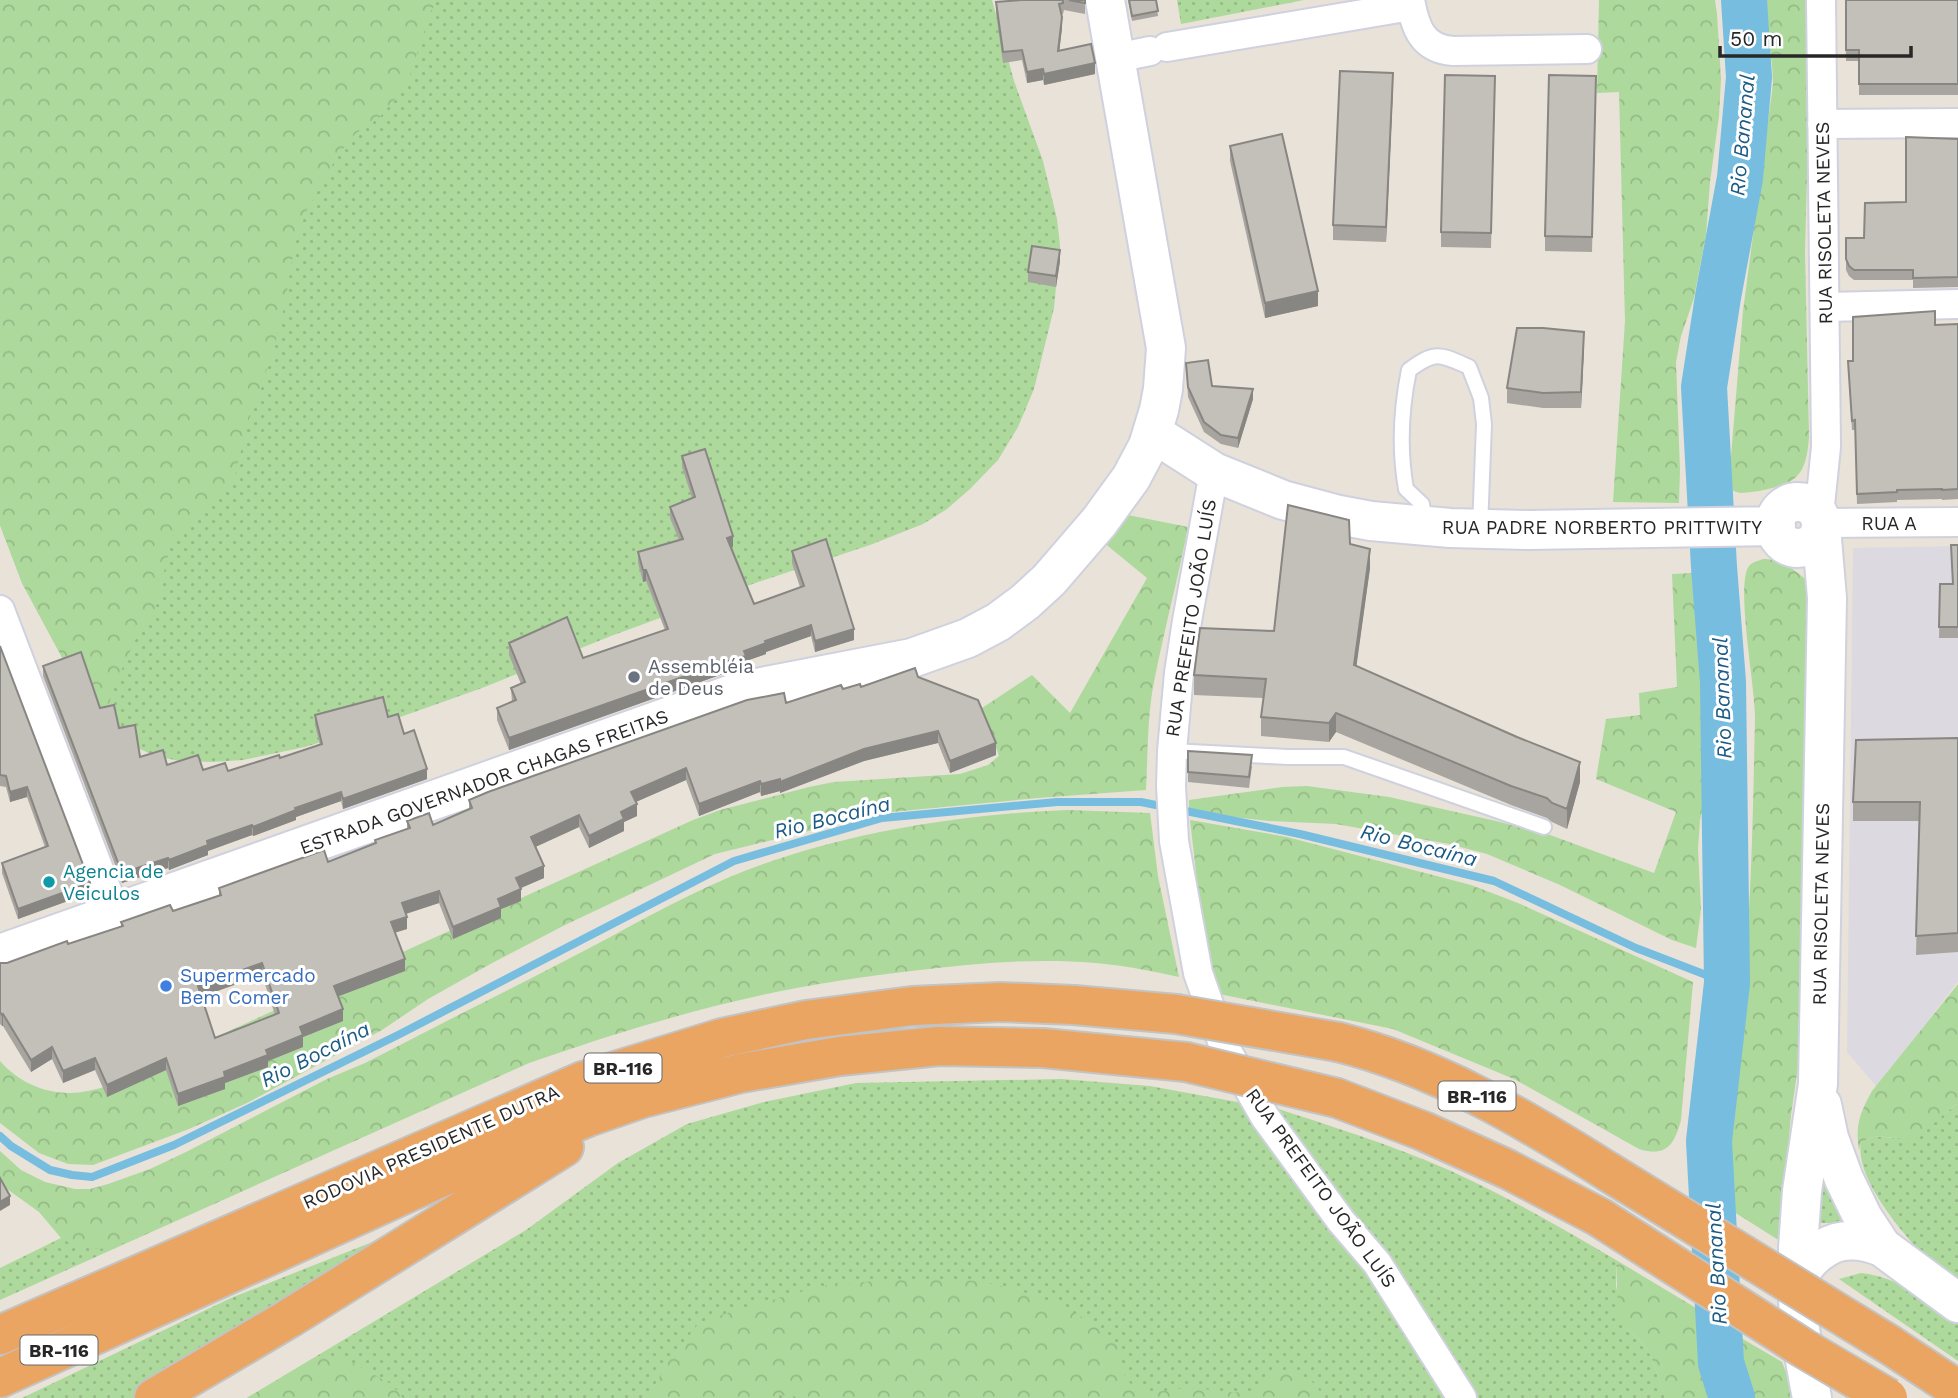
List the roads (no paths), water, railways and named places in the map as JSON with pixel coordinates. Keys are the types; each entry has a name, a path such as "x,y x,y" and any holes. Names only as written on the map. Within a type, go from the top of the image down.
{"highway":[{"name":"RODOVIA PRESIDENTE DUTRA","path":"0,1378 113,1306 583,1081 722,1038 806,1020 912,1006 1001,1002 1074,1004 1175,1014 1368,1049 1446,1081 1528,1121 1958,1390"},
{"name":"RODOVIA PRESIDENTE DUTRA","path":"0,1335 113,1306 438,1179 587,1117 643,1098 741,1073 840,1056 939,1046 1044,1048 1186,1062 1336,1098 1423,1130 1600,1217 1803,1348 1888,1398"},
{"path":"154,1398 288,1319 643,1098"}],"main road":[{"name":"ESTRADA GOVERNADOR CHAGAS FREITAS","path":"0,954 741,691 912,659 968,638 998,622 1025,602 1069,559 1131,478 1153,433 1163,390 1166,348 1144,52 1105,0"},
{"name":"RUA PADRE NORBERTO PRITTWITY","path":"1153,433 1214,472 1283,500 1371,521 1425,527 1529,530 1800,524"},
{"name":"RUA RISOLETA NEVES","path":"1800,524 1827,598 1818,1084 1802,1191 1798,1248 1800,1324 1812,1398"},
{"path":"1818,1084 1836,1160 1863,1218 1882,1247 1958,1303"},
{"path":"1799,1280 1810,1260 1832,1244 1857,1241 1882,1247"}],"street":[{"name":"RUA RISOLETA NEVES","path":"1800,524 1826,447 1821,0"},
{"path":"1144,52 1410,3 1424,39 1437,49 1587,49"},
{"path":"1822,124 1958,123"},
{"path":"1825,307 1958,304"},
{"name":"RUA PREFEITO JOÃO LUÍS","path":"1214,472 1179,673 1172,751 1174,841 1198,973 1223,1044 1265,1117 1341,1221 1377,1263 1462,1398"},
{"name":"RUA A","path":"1800,524 1958,522"},
{"path":"0,610 116,914"}],"lane":[{"path":"1425,527 1422,504 1406,489 1401,451 1404,396 1409,370 1426,357 1443,355 1469,367 1481,398 1484,424 1479,529"},
{"path":"1172,751 1344,757 1544,827"}],"waterway":[{"name":"Rio Bananal","path":"1732,1398 1721,1363 1709,1141 1727,983 1723,682 1704,387 1740,178 1749,77 1744,0"},
{"name":"Rio Bocaína","path":"0,1136 50,1170 92,1177 174,1145 400,1034 734,861 882,818 1057,802 1141,802 1300,834 1494,881 1636,948 1727,983"}],"place":[{"name":"Assembléia de Deus","path":"634,677"},
{"name":"Agencia de Veiculos","path":"49,882"},
{"name":"Supermercado Bem Comer","path":"166,986"}]}
